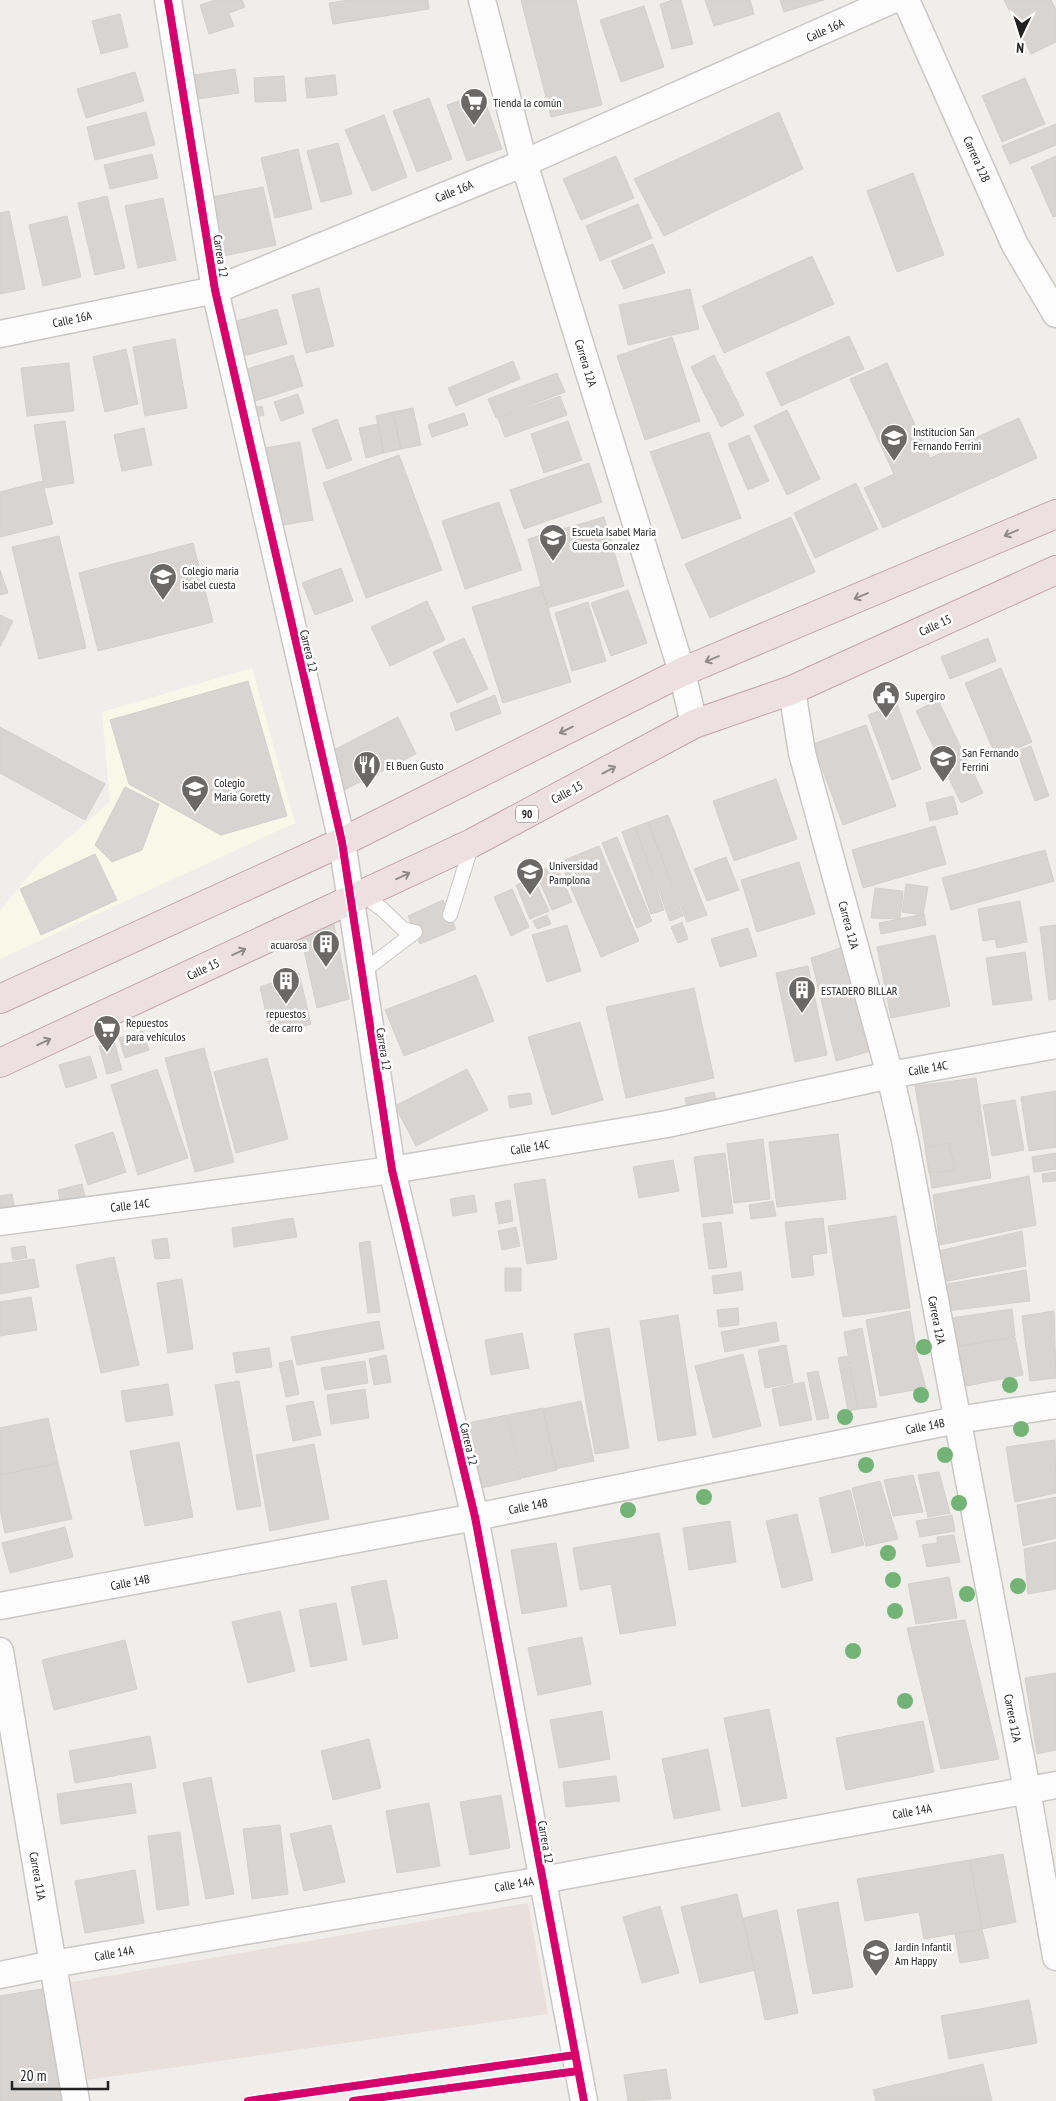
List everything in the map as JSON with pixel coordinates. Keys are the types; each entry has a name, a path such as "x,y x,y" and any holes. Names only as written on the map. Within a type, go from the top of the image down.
{"highway":[{"path":"0,1000 342,842 682,672 1056,514"},
{"name":"Calle 15","path":"0,1063 472,843 694,724 792,690 1056,570"}],"street":[{"name":"Carrera 12","path":"168,0 215,290 356,898 361,974 392,1170 475,1517 584,2101"},
{"name":"Carrera 12A","path":"482,0 524,163 682,672 694,724"},
{"name":"Calle 16A","path":"0,334 215,290 524,163 892,0"},
{"name":"Carrera 12B","path":"906,0 1015,246 1056,314"},
{"name":"Carrera 12A","path":"792,690 802,753 890,1075 905,1140 956,1420 1027,1790 1056,1957"},
{"name":"Calle 14C","path":"0,1222 392,1170 667,1124 890,1075 1056,1045"},
{"name":"Calle 14B","path":"0,1606 475,1517 956,1420 1056,1405"},
{"name":"Carrera 11A","path":"0,1651 76,2101"},
{"name":"Calle 14A","path":"0,1976 53,1964 542,1880 1056,1785"}],"lane":[{"path":"450,915 472,843"},
{"path":"356,898 382,909 403,929 415,932 361,974"}],"shaded area":[{"name":"Colegio Maria Goretty","path":"252,668 295,823 0,959 0,911 40,862 110,802 102,712"},
{"path":"528,1903 548,2014 80,2081 67,1983"}],"building":[{"path":"215,0 242,0 245,7 229,13 234,26 209,34 200,5"},
{"path":"349,0 428,0 429,9 333,24 329,3"},
{"path":"521,0 576,0 602,105 551,117"},
{"path":"681,0 693,44 672,49 660,4"},
{"path":"705,0 750,0 754,14 714,26"},
{"path":"780,0 824,0 784,12"},
{"path":"1004,0 1051,0 1056,10 1056,42 1031,54"},
{"path":"644,6 664,67 621,82 600,20"},
{"path":"120,14 128,47 101,54 92,21"},
{"path":"235,69 239,93 198,99 194,75"},
{"path":"135,72 144,101 86,118 77,89"},
{"path":"335,75 337,95 307,98 305,78"},
{"path":"284,76 286,101 255,102 254,78"},
{"path":"1025,78 1045,124 1002,142 982,96"},
{"path":"482,93 502,149 467,161 447,105"},
{"path":"429,98 452,159 417,172 393,111"},
{"path":"146,112 155,145 95,160 87,127"},
{"path":"779,112 803,169 664,236 634,179"},
{"path":"384,115 407,177 372,191 345,130"},
{"path":"1056,124 1056,145 1010,164 1002,146"},
{"path":"338,143 352,194 321,202 307,151"},
{"path":"298,149 312,209 275,218 261,158"},
{"path":"152,154 158,178 110,189 104,165"},
{"path":"616,156 634,198 581,220 563,179"},
{"path":"1056,156 1056,216 1053,217 1031,167"},
{"path":"913,173 944,255 897,272 867,191"},
{"path":"263,187 276,245 224,256 212,197"},
{"path":"107,196 125,268 95,275 78,203"},
{"path":"163,198 176,260 138,268 125,206"},
{"path":"638,204 652,238 600,261 586,226"},
{"path":"9,211 25,289 0,294 0,213"},
{"path":"67,216 81,277 43,286 29,225"},
{"path":"653,244 665,273 624,289 611,261"},
{"path":"812,256 834,304 724,353 702,306"},
{"path":"319,288 334,346 306,353 292,295"},
{"path":"690,289 699,329 628,345 619,305"},
{"path":"277,309 287,344 240,357 230,323"},
{"path":"849,336 864,369 781,406 766,373"},
{"path":"672,337 700,421 645,440 617,356"},
{"path":"175,339 187,408 145,416 133,347"},
{"path":"126,349 138,404 105,412 93,357"},
{"path":"293,355 303,386 249,403 240,371"},
{"path":"714,355 744,415 721,427 691,367"},
{"path":"513,361 520,379 456,406 448,388"},
{"path":"69,363 74,411 27,416 21,368"},
{"path":"887,363 930,458 1019,418 1037,458 883,528 864,488 894,474 850,379"},
{"path":"557,373 565,392 496,418 488,399"},
{"path":"298,394 304,413 281,421 274,402"},
{"path":"560,396 567,415 505,437 498,418"},
{"path":"262,406 264,415 248,419 246,409"},
{"path":"413,408 421,445 401,449 393,412"},
{"path":"787,410 820,479 787,495 754,426"},
{"path":"393,412 401,449 384,453 376,416"},
{"path":"464,413 468,425 432,437 428,425"},
{"path":"337,419 352,460 327,469 312,429"},
{"path":"65,421 74,483 44,488 34,425"},
{"path":"568,421 582,460 544,473 531,434"},
{"path":"378,424 384,453 366,458 359,428"},
{"path":"144,428 152,465 122,471 114,435"},
{"path":"709,432 741,518 682,539 650,452"},
{"path":"749,435 769,481 748,490 728,444"},
{"path":"300,442 313,520 272,527 258,449"},
{"path":"399,455 442,570 366,598 323,483"},
{"path":"589,463 602,502 524,529 510,490"},
{"path":"42,481 53,524 0,537 0,492"},
{"path":"856,483 878,529 815,558 794,513"},
{"path":"499,502 522,570 465,589 442,521"},
{"path":"604,517 624,586 547,608 528,539"},
{"path":"791,517 815,572 710,618 685,564"},
{"path":"59,536 86,648 39,659 12,547"},
{"path":"193,543 213,622 98,651 79,573"},
{"path":"341,568 353,601 315,615 302,583"},
{"path":"0,570 8,593 0,595"},
{"path":"541,586 571,682 503,703 472,607"},
{"path":"628,590 647,643 611,656 591,603"},
{"path":"427,601 445,640 390,666 371,627"},
{"path":"588,602 606,661 572,671 555,613"},
{"path":"0,615 13,621 0,647"},
{"path":"464,638 488,689 457,703 433,652"},
{"path":"988,638 996,661 950,679 941,657"},
{"path":"1001,668 1032,742 996,757 965,683"},
{"path":"248,681 287,816 221,835 129,784 110,720"},
{"path":"495,695 501,713 456,731 450,713"},
{"path":"938,700 983,793 961,803 916,711"},
{"path":"897,704 921,769 892,780 868,715"},
{"path":"398,717 416,754 342,791 324,755"},
{"path":"866,725 896,806 843,825 813,744"},
{"path":"0,727 105,784 85,820 0,773"},
{"path":"1031,746 1049,796 1035,801 1017,751"},
{"path":"776,779 797,839 734,861 713,801"},
{"path":"125,787 159,804 142,850 112,862 95,845"},
{"path":"953,796 958,814 930,821 926,803"},
{"path":"668,815 707,915 687,922 648,822"},
{"path":"648,822 683,916 670,921 635,827"},
{"path":"935,826 946,864 863,888 852,850"},
{"path":"635,827 664,910 651,914 622,832"},
{"path":"617,837 652,921 637,928 602,843"},
{"path":"599,846 639,941 601,957 560,862"},
{"path":"1045,850 1054,881 951,910 942,878"},
{"path":"95,854 117,900 41,935 20,889"},
{"path":"726,857 739,890 707,901 694,869"},
{"path":"799,862 815,914 757,932 741,880"},
{"path":"556,864 572,902 552,910 536,873"},
{"path":"534,878 549,911 530,919 516,885"},
{"path":"906,884 928,887 923,915 902,912"},
{"path":"875,888 903,891 900,919 871,918"},
{"path":"512,889 529,927 511,936 494,897"},
{"path":"443,900 456,929 420,944 408,916"},
{"path":"1020,901 1027,942 997,948 995,939 983,941 978,909"},
{"path":"924,914 926,925 881,934 879,923"},
{"path":"547,915 551,924 537,929 533,921"},
{"name":"acuarosa","path":"333,919 349,999 317,1008 301,937"},
{"path":"682,922 688,939 678,943 671,927"},
{"path":"567,925 581,971 547,982 532,935"},
{"path":"1056,925 1056,999 1049,1000 1040,927"},
{"path":"748,928 757,956 720,967 711,939"},
{"path":"935,935 950,1006 891,1018 877,947"},
{"path":"846,946 871,1051 836,1061 811,958"},
{"path":"1025,952 1032,1000 993,1005 986,958"},
{"name":"ESTADERO BILLAR","path":"808,966 827,1055 795,1062 776,973"},
{"name":"repuestos de carro","path":"299,973 311,1024 271,1035 260,987"},
{"path":"476,975 494,1021 404,1056 385,1010"},
{"path":"694,988 714,1078 626,1098 606,1007"},
{"path":"580,1022 603,1100 552,1115 528,1037"},
{"path":"143,1031 149,1050 125,1058 119,1038"},
{"path":"114,1041 122,1070 107,1074 99,1046"},
{"path":"204,1048 234,1162 195,1172 165,1058"},
{"path":"90,1056 97,1078 66,1088 59,1065"},
{"path":"267,1058 288,1139 236,1153 214,1072"},
{"path":"157,1069 188,1158 138,1175 111,1085"},
{"path":"467,1069 488,1110 416,1146 395,1106"},
{"path":"976,1078 991,1178 932,1188 915,1086"},
{"path":"1056,1091 1056,1147 1029,1151 1021,1097"},
{"path":"714,1092 718,1109 688,1114 685,1098"},
{"path":"530,1093 532,1104 510,1108 508,1096"},
{"path":"1015,1100 1024,1150 992,1156 983,1105"},
{"path":"113,1132 126,1172 88,1185 75,1145"},
{"path":"838,1134 846,1199 777,1207 769,1142"},
{"path":"763,1139 770,1199 734,1203 727,1144"},
{"path":"949,1143 955,1170 929,1173 925,1148"},
{"path":"725,1153 733,1213 702,1217 694,1157"},
{"path":"1056,1153 1056,1169 1034,1172 1032,1157"},
{"path":"673,1160 679,1191 639,1198 633,1167"},
{"path":"1056,1172 1056,1181 1043,1182 1042,1174"},
{"path":"1029,1176 1036,1225 940,1245 933,1195"},
{"path":"545,1179 557,1259 527,1264 514,1184"},
{"path":"82,1184 85,1196 60,1201 58,1190"},
{"path":"12,1194 15,1211 0,1214 0,1196"},
{"path":"474,1195 477,1212 453,1216 450,1199"},
{"path":"510,1200 513,1221 499,1224 495,1203"},
{"path":"773,1201 776,1216 751,1219 749,1205"},
{"path":"896,1216 910,1308 843,1317 828,1226"},
{"path":"293,1218 297,1237 234,1247 232,1228"},
{"path":"823,1218 827,1253 812,1255 814,1275 792,1278 785,1222"},
{"path":"721,1222 727,1267 709,1269 703,1224"},
{"path":"516,1227 520,1246 502,1250 498,1231"},
{"path":"1022,1231 1026,1266 943,1282 939,1251"},
{"path":"167,1238 170,1258 155,1259 152,1240"},
{"path":"370,1241 380,1312 368,1313 359,1243"},
{"path":"25,1246 27,1258 13,1260 11,1248"},
{"path":"114,1257 139,1365 101,1373 76,1265"},
{"path":"34,1259 39,1287 0,1294 0,1264"},
{"path":"505,1268 521,1268 521,1291 505,1291"},
{"path":"1026,1270 1030,1301 946,1311 942,1285"},
{"path":"741,1272 743,1290 714,1294 712,1276"},
{"path":"182,1279 193,1349 168,1353 157,1283"},
{"path":"31,1297 37,1330 0,1336 0,1302"},
{"path":"738,1308 739,1325 719,1327 717,1310"},
{"path":"1012,1309 1015,1336 956,1347 951,1318"},
{"path":"910,1311 916,1351 926,1388 880,1396 866,1320"},
{"path":"1054,1311 1056,1378 1030,1381 1022,1316"},
{"path":"678,1315 696,1435 658,1441 640,1321"},
{"path":"379,1321 384,1349 297,1365 291,1337"},
{"path":"776,1322 779,1341 725,1352 721,1332"},
{"path":"609,1328 629,1448 595,1454 574,1334"},
{"path":"862,1328 877,1407 858,1409 844,1332"},
{"path":"522,1333 529,1368 491,1375 485,1340"},
{"path":"1015,1337 1023,1375 961,1387 956,1347"},
{"path":"786,1345 793,1383 765,1388 758,1350"},
{"path":"269,1348 272,1367 236,1373 233,1353"},
{"path":"743,1354 761,1426 713,1438 695,1366"},
{"path":"386,1355 391,1382 374,1385 369,1359"},
{"path":"847,1356 858,1409 848,1411 838,1358"},
{"path":"292,1360 299,1394 286,1397 279,1363"},
{"path":"365,1361 368,1383 325,1390 321,1368"},
{"path":"818,1371 829,1418 817,1420 807,1373"},
{"path":"239,1381 261,1506 237,1510 215,1385"},
{"path":"804,1382 812,1420 780,1426 772,1389"},
{"path":"168,1384 173,1415 126,1422 121,1391"},
{"path":"365,1389 369,1418 331,1424 327,1395"},
{"path":"313,1401 321,1435 293,1441 286,1406"},
{"path":"581,1401 594,1461 555,1469 543,1409"},
{"path":"543,1408 557,1470 522,1478 508,1415"},
{"path":"507,1415 521,1479 477,1489 463,1424"},
{"path":"48,1418 58,1463 0,1475 0,1428"},
{"path":"1055,1440 1056,1493 1015,1502 1006,1447"},
{"path":"179,1442 193,1517 145,1526 130,1451"},
{"path":"314,1444 329,1519 270,1531 256,1455"},
{"path":"58,1463 72,1519 5,1533 0,1509 0,1475"},
{"path":"939,1472 950,1513 928,1517 918,1475"},
{"path":"913,1475 923,1512 893,1516 884,1480"},
{"path":"880,1481 898,1539 866,1546 852,1488"},
{"path":"850,1490 864,1545 832,1553 819,1498"},
{"path":"1056,1497 1056,1538 1023,1546 1017,1505"},
{"path":"797,1514 813,1580 782,1588 766,1521"},
{"path":"952,1515 955,1531 920,1537 916,1521"},
{"path":"730,1521 736,1562 689,1570 683,1528"},
{"path":"65,1527 73,1557 10,1573 2,1543"},
{"path":"659,1533 676,1625 620,1634 611,1584 580,1590 573,1548"},
{"path":"954,1535 960,1562 927,1567 922,1545 937,1543 937,1537"},
{"path":"1056,1542 1056,1589 1028,1594 1024,1549"},
{"path":"556,1543 567,1606 522,1614 511,1550"},
{"path":"949,1577 957,1618 916,1624 908,1584"},
{"path":"386,1580 398,1638 363,1645 351,1587"},
{"path":"336,1603 347,1660 311,1667 299,1610"},
{"path":"280,1611 295,1671 248,1683 232,1622"},
{"path":"965,1620 999,1759 941,1769 907,1628"},
{"path":"582,1637 591,1684 538,1695 528,1648"},
{"path":"125,1640 137,1689 54,1710 42,1660"},
{"path":"1056,1673 1056,1750 1037,1754 1025,1678"},
{"path":"769,1709 787,1798 742,1807 724,1718"},
{"path":"602,1711 610,1759 559,1768 550,1720"},
{"path":"923,1721 934,1772 846,1790 836,1738"},
{"path":"150,1736 156,1768 75,1783 69,1751"},
{"path":"369,1739 381,1788 333,1800 321,1751"},
{"path":"708,1749 720,1810 674,1819 662,1759"},
{"path":"616,1776 620,1801 566,1807 563,1782"},
{"path":"211,1777 234,1894 206,1899 183,1783"},
{"path":"131,1783 136,1813 61,1824 57,1794"},
{"path":"501,1795 510,1848 470,1855 460,1802"},
{"path":"429,1803 440,1866 397,1873 386,1811"},
{"path":"280,1825 288,1894 252,1899 243,1829"},
{"path":"331,1825 345,1882 304,1891 290,1834"},
{"path":"180,1832 189,1905 157,1910 148,1836"},
{"path":"1003,1854 1016,1922 982,1929 970,1860"},
{"path":"970,1860 982,1929 924,1939 919,1912 865,1921 857,1879"},
{"path":"135,1870 144,1923 85,1933 75,1881"},
{"path":"737,1894 755,1970 700,1983 681,1907"},
{"path":"838,1902 853,1987 813,1994 797,1910"},
{"path":"660,1906 679,1973 642,1983 623,1917"},
{"path":"777,1910 798,2013 765,2020 743,1918"},
{"path":"982,1929 989,1958 960,1963 955,1933"},
{"path":"47,1988 67,2101 0,2101 0,1996"},
{"path":"1029,2000 1037,2043 949,2059 941,2016"},
{"path":"983,2064 992,2101 876,2101 873,2090"},
{"path":"666,2069 671,2099 628,2101 624,2075"}],"cycle path":[{"path":"168,0 215,290 342,842 392,1170 475,1517 584,2101"},
{"path":"248,2101 575,2055"},
{"path":"353,2101 578,2071"}],"place":[{"name":"Tienda la común","path":"474,126"},
{"name":"Institucion San Fernando Ferrini","path":"894,462"},
{"name":"Escuela Isabel Maria Cuesta Gonzalez","path":"553,562"},
{"name":"Colegio maria isabel cuesta","path":"163,601"},
{"name":"Supergiro","path":"886,719"},
{"name":"San Fernando Ferrini","path":"943,783"},
{"name":"El Buen Gusto","path":"367,789"},
{"name":"Colegio Maria Goretty","path":"195,813"},
{"name":"Universidad Pamplona","path":"530,896"},
{"name":"acuarosa","path":"326,968"},
{"name":"repuestos de carro","path":"286,1005"},
{"name":"ESTADERO BILLAR","path":"802,1014"},
{"name":"Repuestos para vehículos","path":"107,1053"},
{"name":"Jardín Infantil Am Happy","path":"876,1977"}]}
